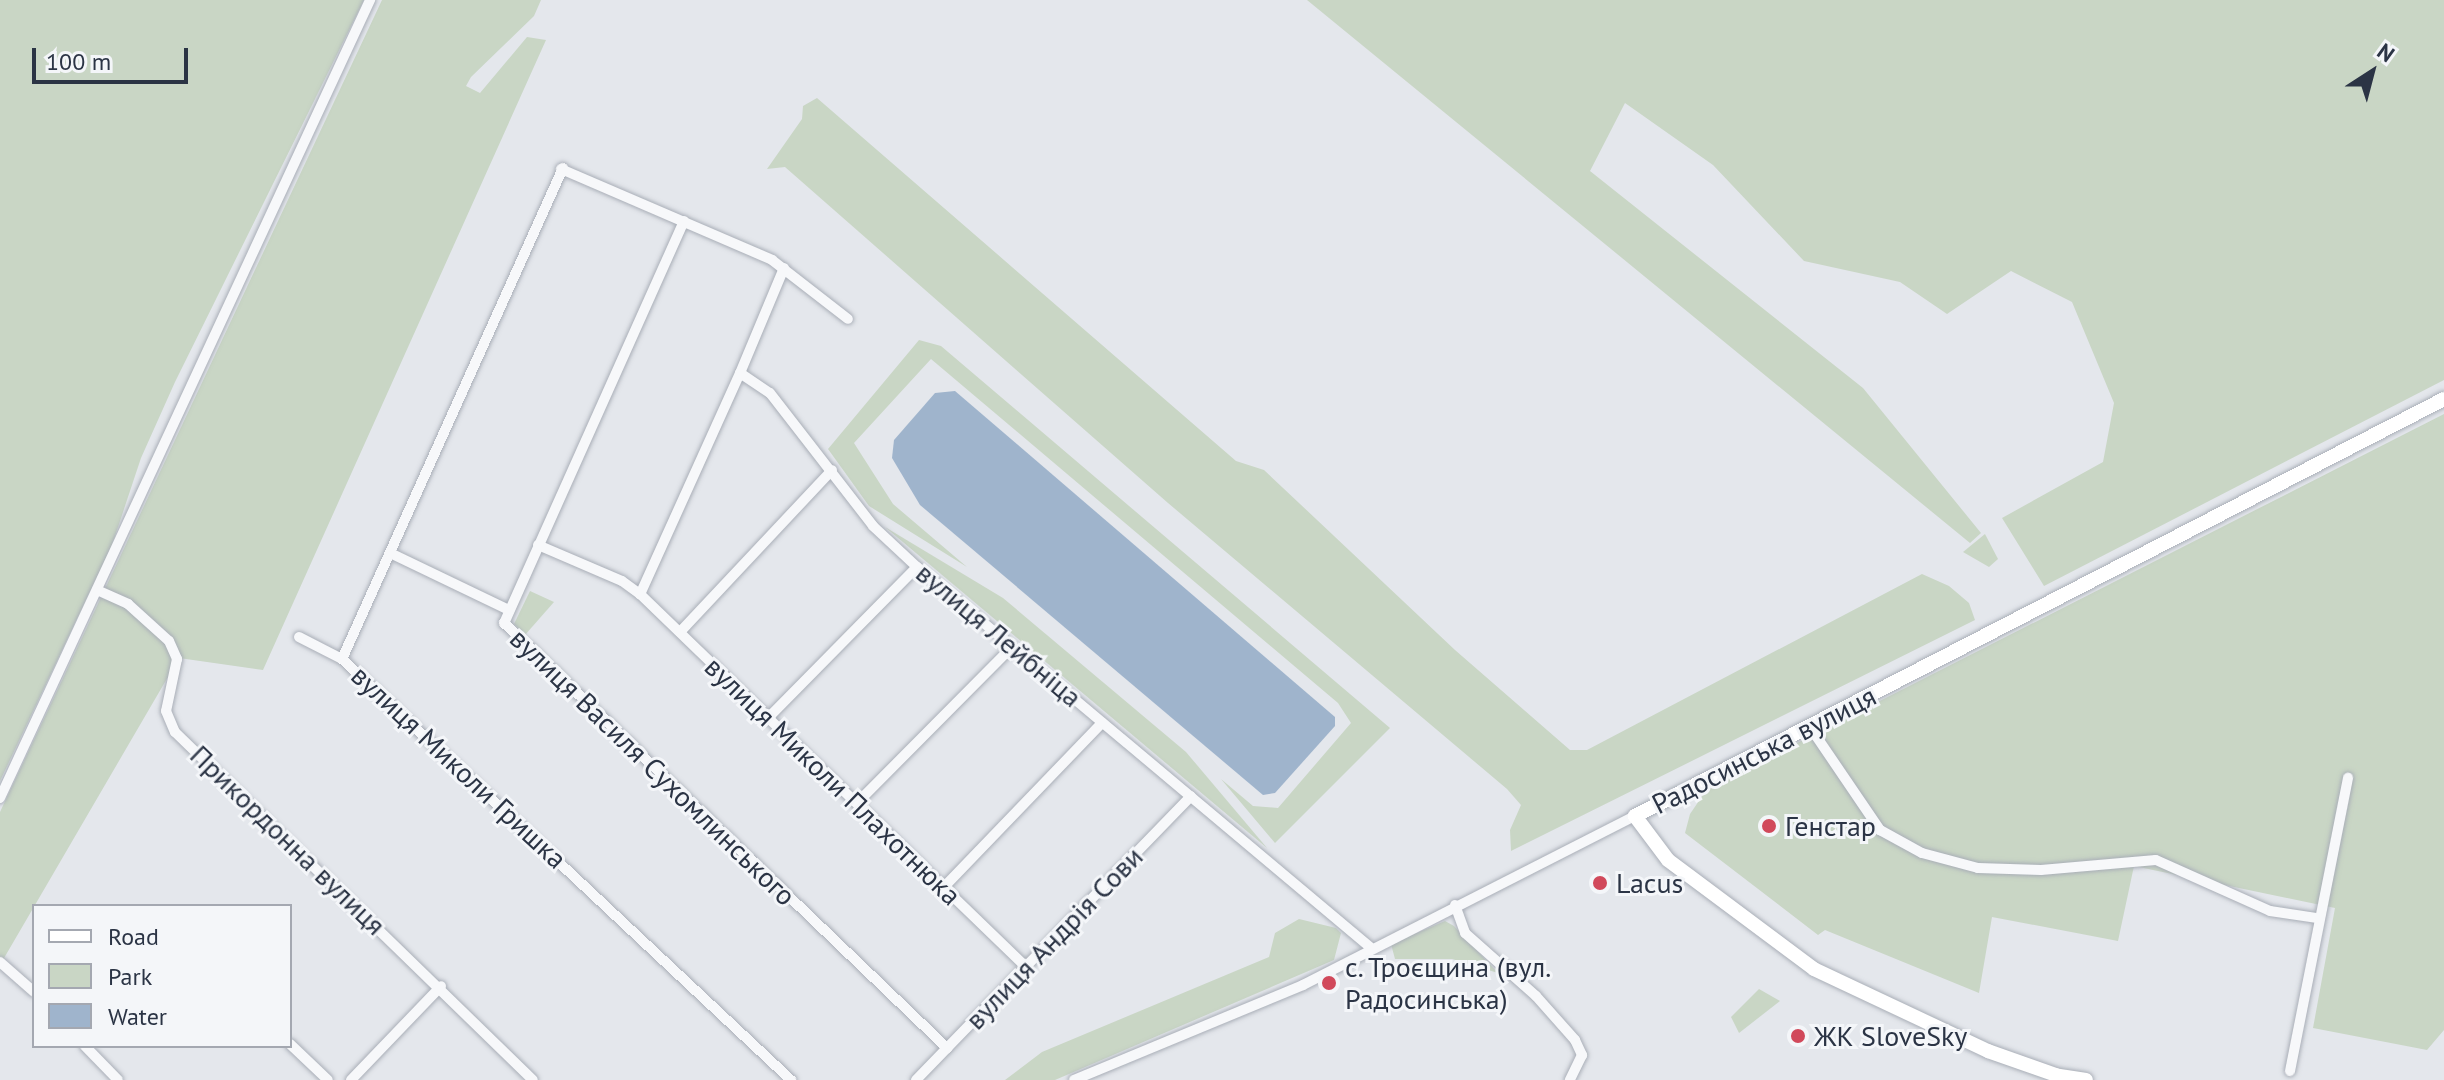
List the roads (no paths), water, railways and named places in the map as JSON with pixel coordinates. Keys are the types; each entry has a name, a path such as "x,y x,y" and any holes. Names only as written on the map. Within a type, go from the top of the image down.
{"main road":[{"name":"Радосинська вулиця","path":"1635,816 2444,399"},
{"path":"1635,816 1668,860 1814,969 1924,1024 2055,1078 2086,1080"}],"street":[{"path":"0,798 370,0"},
{"name":"вулиця Миколи Гришка","path":"684,221 561,169 342,659 791,1080"},
{"path":"684,221 784,268 848,319"},
{"name":"вулиця Василя Сухомлинського","path":"684,221 504,623 508,632 947,1048"},
{"path":"640,594 784,268"},
{"name":"вулиця Лейбніца","path":"740,373 770,393 873,526 917,567 1370,947"},
{"path":"680,632 832,470"},
{"name":"вулиця Миколи Плахотнюка","path":"538,545 640,594 1026,967"},
{"path":"390,553 509,610"},
{"path":"768,718 917,567"},
{"name":"Прикордонна вулиця","path":"97,590 128,604 169,641 177,659 166,711 175,732 441,986 533,1080"},
{"path":"299,637 342,659"},
{"path":"857,803 1011,648"},
{"path":"944,887 1102,723"},
{"path":"1810,727 1880,830 1922,853 1978,868 2041,870 2156,860 2270,911 2317,918"},
{"path":"2290,1071 2317,918 2348,778"},
{"name":"вулиця Андрія Сови","path":"916,1080 1191,796"},
{"name":"Радосинська вулиця","path":"1074,1080 1303,985 1370,947 1635,816"},
{"path":"1455,905 1465,933 1536,996 1575,1040 1582,1055 1570,1080"},
{"path":"0,962 32,990"},
{"path":"351,1080 441,986"},
{"path":"292,1046 328,1080"},
{"path":"87,1048 118,1080"}],"water":[{"path":"955,391 1335,717 1335,726 1275,793 1263,795 920,505 892,458 894,440 935,393"}],"place":[{"name":"Генстар","path":"1769,826"},
{"name":"Lacus","path":"1600,883"},
{"name":"с. Троєщина (вул. Радосинська)","path":"1329,983"},
{"name":"ЖК SloveSky","path":"1798,1036"}]}
